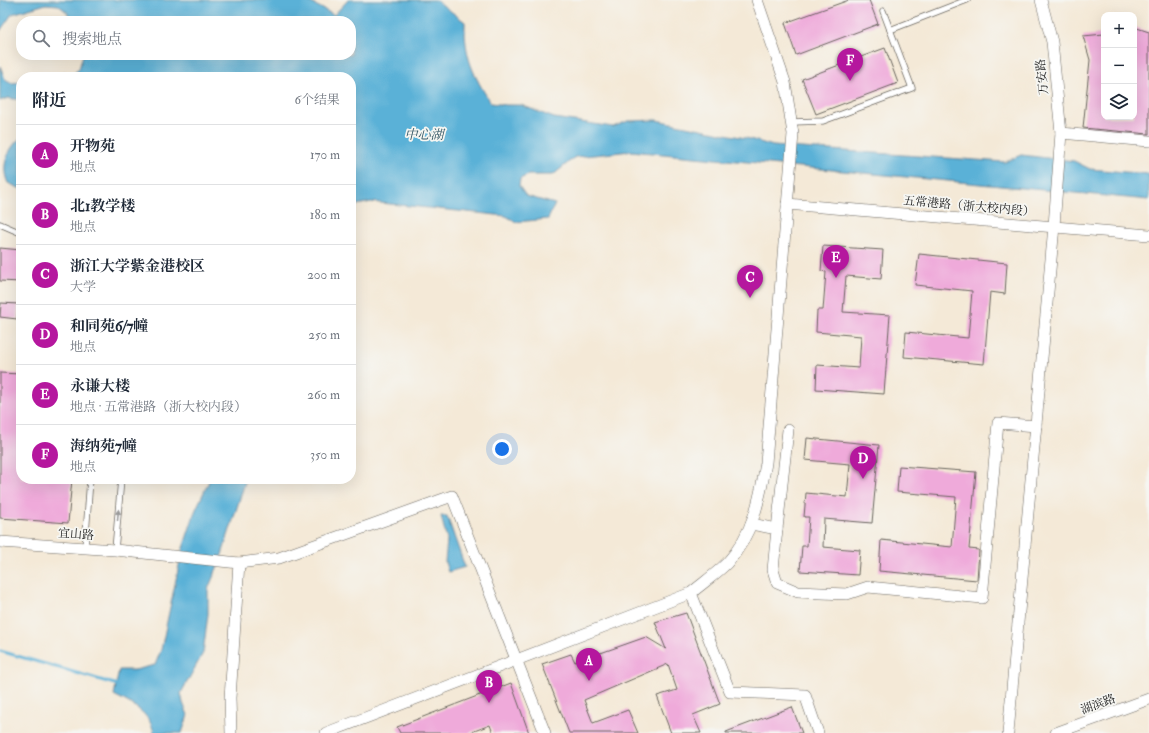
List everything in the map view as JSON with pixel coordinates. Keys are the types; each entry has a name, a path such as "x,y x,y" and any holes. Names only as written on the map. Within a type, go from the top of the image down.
{"street":[{"path":"326,733 691,593 728,562 752,524 766,463 793,134 785,82 757,0"},
{"name":"万安路","path":"1008,733 1054,226 1061,133 1052,42 1041,0"},
{"path":"1061,133 1149,141"},
{"name":"五常港路（浙大校内段）","path":"787,204 1149,235"},
{"path":"788,430 773,570 776,583 798,592 847,594 868,587 982,598 998,423 1036,426"},
{"name":"宜山路","path":"0,542 115,550 235,562 279,558 452,496 517,660"},
{"path":"752,524 777,528"},
{"path":"231,733 230,698 235,562"},
{"path":"691,593 730,692 805,695 818,733"},
{"path":"517,660 545,733"},
{"name":"湖滨路","path":"1056,733 1149,699"}],"lane":[{"path":"890,30 967,0"},
{"path":"792,122 823,121 912,88 883,11"},
{"path":"0,224 16,230"},
{"path":"85,548 90,484"},
{"path":"115,550 121,484"}],"water":[{"name":"中心湖","path":"0,0 306,0 334,15 348,0 436,0 465,22 466,45 471,65 479,83 491,103 521,105 554,118 613,127 628,121 656,120 750,139 773,146 1005,162 1021,155 1074,161 1090,169 1149,174 1149,200 631,151 575,157 553,175 528,175 520,179 519,186 526,196 555,204 548,219 516,222 506,216 371,202 357,205 356,207 356,72 75,72 79,69 82,60 356,60 356,16 69,16 67,12 58,5 46,4 12,14 0,31"},
{"path":"0,66 5,79 12,83 16,83 16,99 8,98 0,101"},
{"path":"16,142 16,187 8,183 5,170 5,164 12,147"},
{"path":"208,484 244,484 220,561 208,589 208,614 203,653 181,693 188,715 182,733 154,733 152,726 144,714 133,705 114,695 119,670 135,670 155,665 161,650 182,551 196,509"},
{"path":"441,516 447,516 465,567 448,572 445,562 447,540"}],"building":[{"path":"849,0 869,0 878,24 796,55 785,23"},
{"path":"1137,28 1149,32 1149,134 1083,128 1090,60 1083,36 1101,34 1101,120 1137,120"},
{"path":"885,48 898,83 816,114 802,79"},
{"path":"823,246 883,250 881,279 846,276 843,312 890,315 884,394 816,389 817,365 859,368 861,336 816,332 817,310 823,310 826,272 821,271"},
{"path":"0,248 16,250 16,282 0,281"},
{"path":"919,254 1007,263 1005,294 990,292 984,364 904,357 906,332 968,338 972,291 915,285"},
{"path":"1,303 16,304 16,319 0,317"},
{"path":"0,373 16,374 16,484 72,484 68,523 0,518"},
{"path":"807,438 879,445 872,523 824,519 823,547 860,550 858,575 800,571 802,546 807,546 809,517 804,517 806,493 847,497 850,464 805,460"},
{"path":"899,466 976,472 969,549 979,550 977,580 879,571 881,540 952,547 956,497 897,492"},
{"path":"686,613 720,704 693,715 701,733 671,733 657,696 677,690 668,664 584,700 593,723 628,710 638,733 569,733 542,664 571,654 575,662 646,637 666,649 655,622"},
{"path":"511,683 529,733 493,733 490,725 469,733 400,733 397,727"},
{"path":"792,707 802,733 726,733 726,732"}],"waterway":[{"path":"0,651 118,685"}],"place":[{"name":"海纳苑7幢","path":"850,81"},
{"name":"永谦大楼","path":"836,278"},
{"name":"浙江大学紫金港校区","path":"750,298"},
{"name":"和同苑6/7幢","path":"863,479"},
{"name":"开物苑","path":"589,681"},
{"name":"北1教学楼","path":"489,703"}]}
